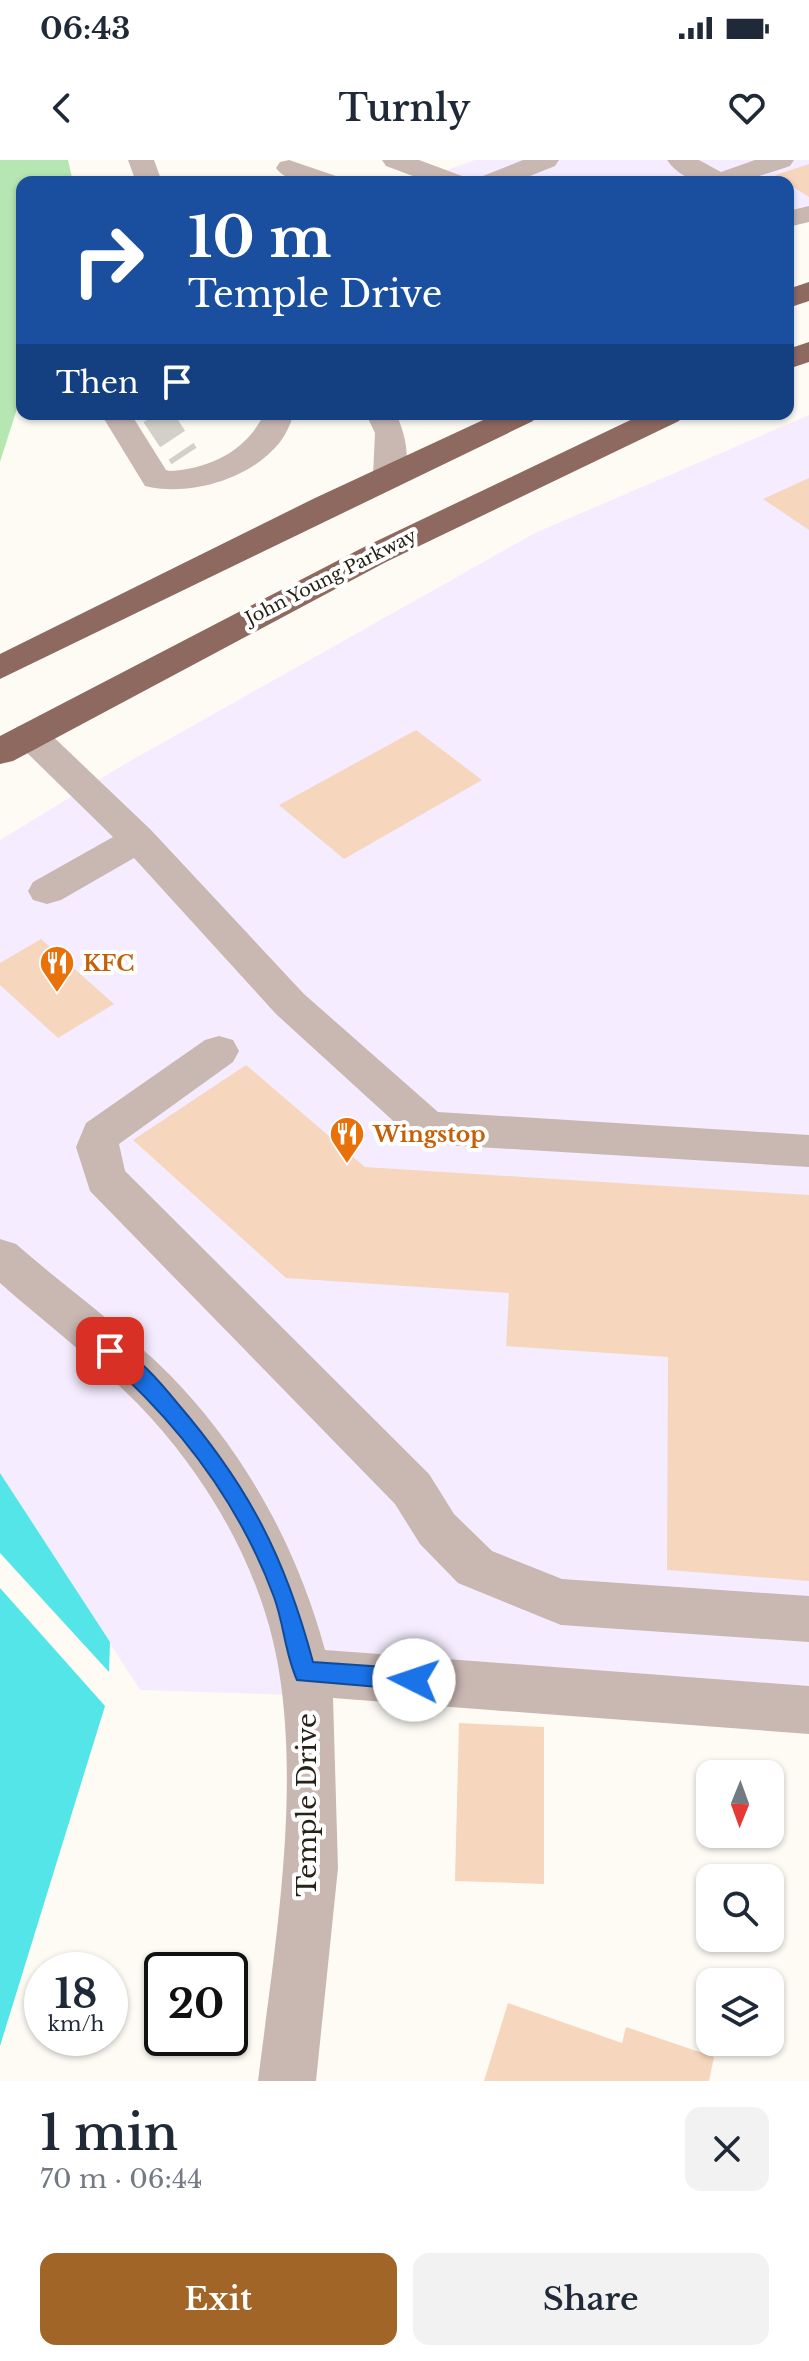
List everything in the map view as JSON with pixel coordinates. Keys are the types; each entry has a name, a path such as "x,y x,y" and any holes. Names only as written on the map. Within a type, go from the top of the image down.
{"highway":[{"path":"0,668 509,420"},
{"name":"John Young Parkway","path":"15,743 374,555 655,420"}],"street":[{"path":"395,160 437,176"},
{"path":"680,160 709,176"},
{"path":"737,176 781,160"},
{"path":"504,176 533,162 549,176"},
{"path":"289,168 311,176"},
{"path":"120,420 156,479 175,482 189,466 248,455 270,436 276,420"},
{"path":"384,420 390,433 389,476"},
{"path":"15,743 138,839 290,1004 428,1128 809,1151"},
{"path":"47,891 138,839"},
{"path":"219,1051 101,1135 97,1147 105,1179 412,1489 437,1529 475,1567 561,1602 809,1619"},
{"name":"Temple Drive","path":"0,1257 153,1389 211,1458 257,1531 286,1599 305,1672 311,1758 311,1868 287,2081"},
{"path":"305,1672 809,1710"}],"shaded area":[{"path":"475,160 809,160 809,213 794,219 794,176 430,176"},
{"path":"809,415 809,1712 140,1690 0,1473 0,840 123,765 535,533"}],"green space":[{"path":"0,160 68,160 72,176 16,176 16,412 0,462"}],"water":[{"path":"0,1473 110,1642 109,1672 0,1553"},
{"path":"0,1588 105,1706 29,1952 24,1952 24,1968 0,2046"}],"building":[{"path":"809,164 809,197 794,187 794,176 775,175"},
{"path":"809,478 809,530 763,499"},
{"path":"416,730 482,780 344,859 279,805"},
{"name":"KFC","path":"41,939 114,1004 58,1038 0,985 0,963"},
{"path":"246,1065 365,1167 809,1195 809,1581 667,1570 668,1357 506,1346 509,1293 286,1278 133,1140"},
{"path":"459,1723 544,1727 544,1884 455,1881"},
{"path":"508,2003 622,2043 626,2027 696,2051 696,2056 714,2057 709,2081 484,2081"}],"tunnel":[{"path":"160,420 184,456"}],"place":[{"name":"KFC","path":"57,994"},
{"name":"Wingstop","path":"347,1165"}],"route":[{"path":"110,1351 153,1389 211,1458 257,1531 286,1599 305,1672 414,1680"}]}
